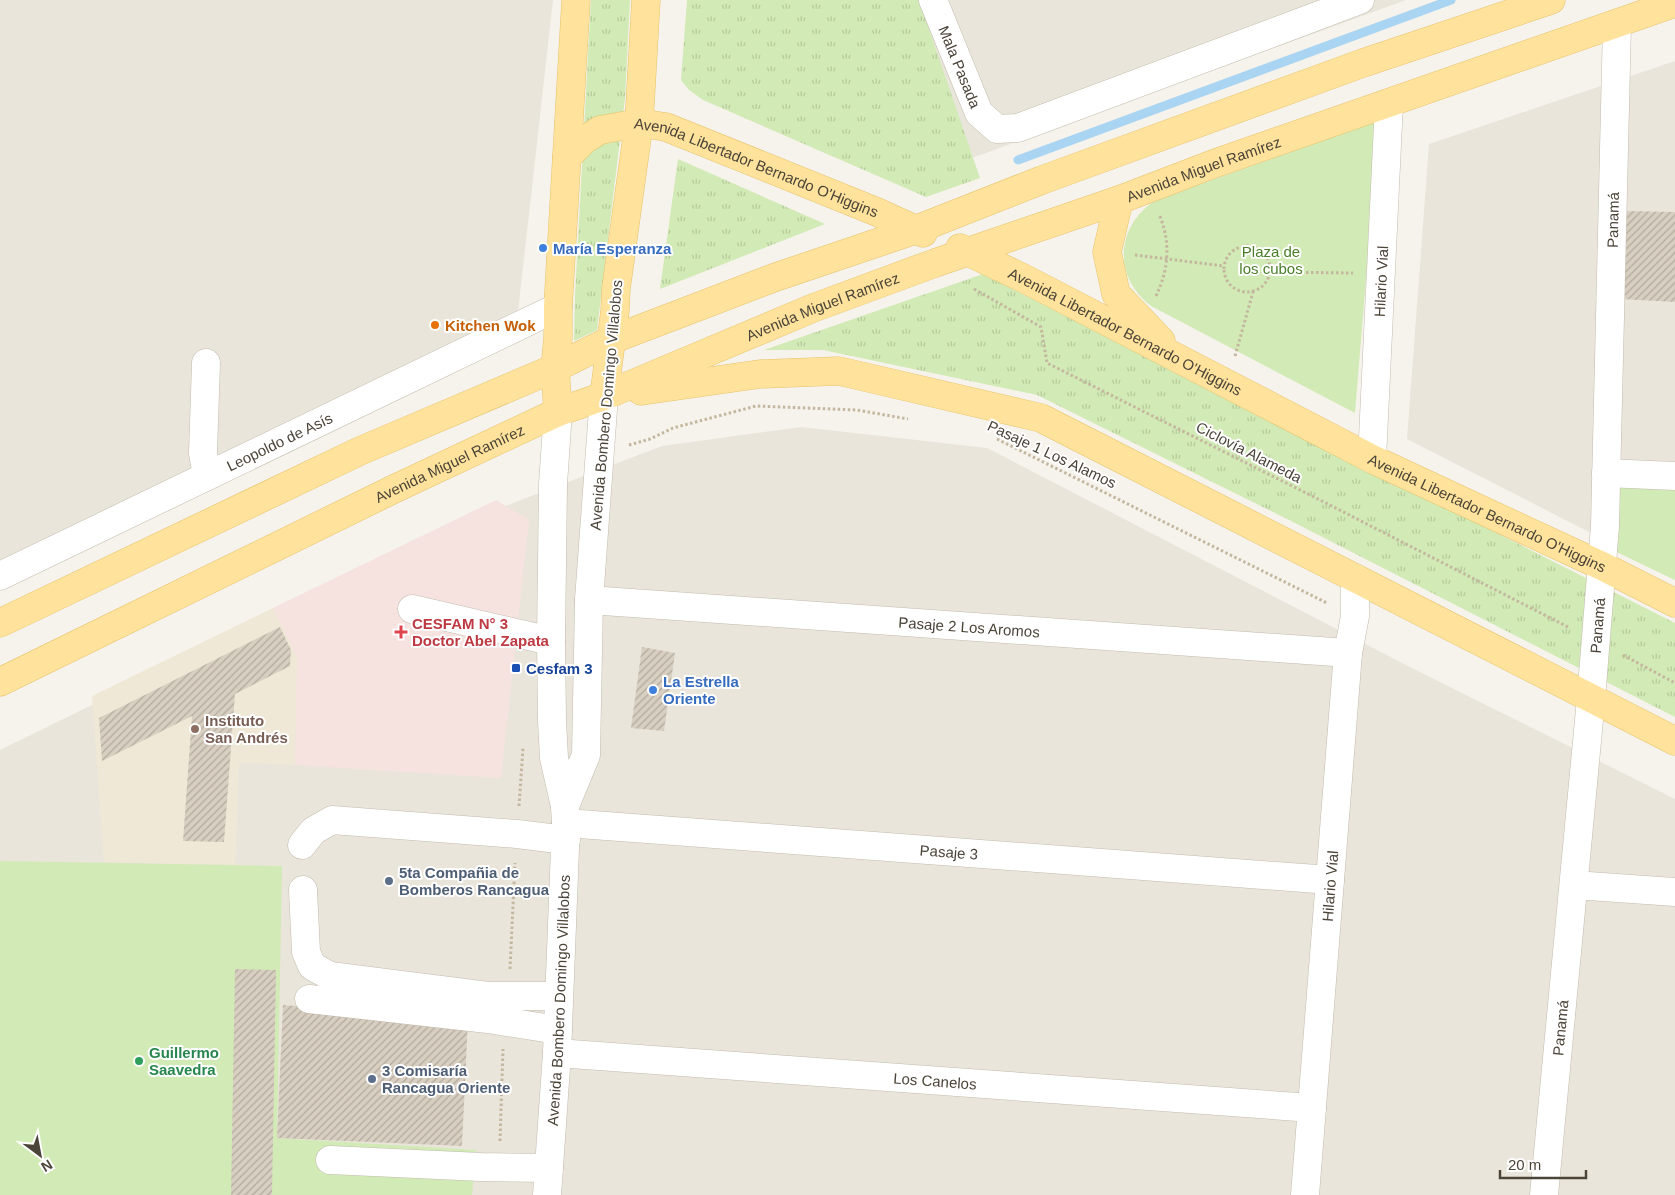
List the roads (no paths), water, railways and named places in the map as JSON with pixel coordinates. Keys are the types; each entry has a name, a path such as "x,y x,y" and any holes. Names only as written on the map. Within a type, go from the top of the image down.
{"main road":[{"name":"Avenida Bombero Domingo Villalobos","path":"558,412 555,368 576,0"},
{"name":"Avenida Bombero Domingo Villalobos","path":"604,396 616,289 639,123 646,0"},
{"path":"0,623 360,451 555,368 611,340 776,277 915,230 1042,180 1363,63 1551,0"},
{"name":"Avenida Miguel Ramírez","path":"0,682 558,412 604,396 813,308 1213,164 1675,3"},
{"name":"Avenida Libertador Bernardo O'Higgins","path":"567,157 584,140 600,130 639,123 666,126 877,212 969,252 1228,383 1372,459 1602,566 1675,603"},
{"path":"1131,195 1107,252 1116,294 1176,357"},
{"path":"604,396 760,374 839,371 1041,418 1675,741"}],"street":[{"name":"Mala Pasada","path":"933,0 979,113 997,129 1018,128 1360,0"},
{"name":"Panamá","path":"1544,1195 1592,699 1602,566 1617,24"},
{"name":"Hilario Vial","path":"1372,459 1389,103"},
{"name":"Leopoldo de Asís","path":"0,576 558,307"},
{"path":"206,363 203,453 207,476"},
{"name":"Avenida Bombero Domingo Villalobos","path":"566,823 586,755 590,600 604,396"},
{"name":"Avenida Bombero Domingo Villalobos","path":"547,1195 557,1042 566,823 554,758 552,721 553,484 558,412"},
{"path":"1606,473 1675,476"},
{"name":"Hilario Vial","path":"1305,1195 1348,654 1355,616 1355,578"},
{"name":"Pasaje 2 Los Aromos","path":"590,600 1348,654"},
{"path":"412,609 551,642"},
{"name":"Pasaje 3","path":"302,846 313,831 332,820 517,834 566,823 1330,880"},
{"path":"1574,885 1675,892"},
{"path":"303,890 306,952 312,966 330,976 488,996 558,996"},
{"name":"Los Canelos","path":"309,998 488,1019 557,1042 1312,1108"},
{"path":"330,1160 549,1168"}],"waterway":[{"path":"1018,160 1451,0"}],"place":[{"name":"María Esperanza","path":"543,248"},
{"name":"Kitchen Wok","path":"435,325"},
{"name":"CESFAM N° 3 Doctor Abel Zapata","path":"401,632"},
{"name":"Cesfam 3","path":"516,668"},
{"name":"La Estrella Oriente","path":"653,690"},
{"name":"Instituto San Andrés","path":"195,729"},
{"name":"5ta Compañia de Bomberos Rancagua","path":"389,881"},
{"name":"Guillermo Saavedra","path":"139,1061"},
{"name":"3 Comisaría Rancagua Oriente","path":"372,1079"}],"park label":[{"name":"Plaza de los cubos","path":"1271,260"}]}
